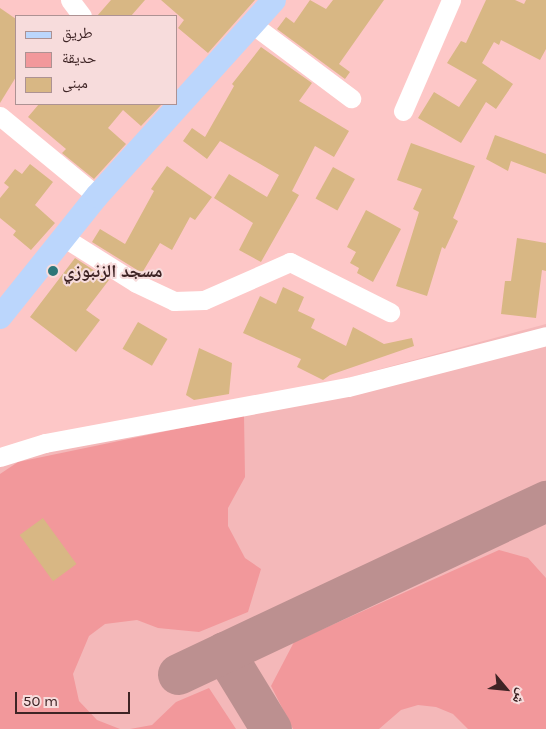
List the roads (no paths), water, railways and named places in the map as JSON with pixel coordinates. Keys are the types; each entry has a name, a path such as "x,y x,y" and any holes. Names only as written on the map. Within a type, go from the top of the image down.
{"main road":[{"path":"0,316 97,196 274,0"}],"street":[{"path":"70,0 81,15"},
{"path":"403,111 451,0"},
{"path":"252,24 351,98"},
{"path":"0,116 97,196"},
{"path":"63,237 136,283 174,301 204,300 290,262 390,312"},
{"path":"0,457 38,444 348,387 546,336"}],"place":[{"name":"مسجد الزنبوزي","path":"53,271"}]}
